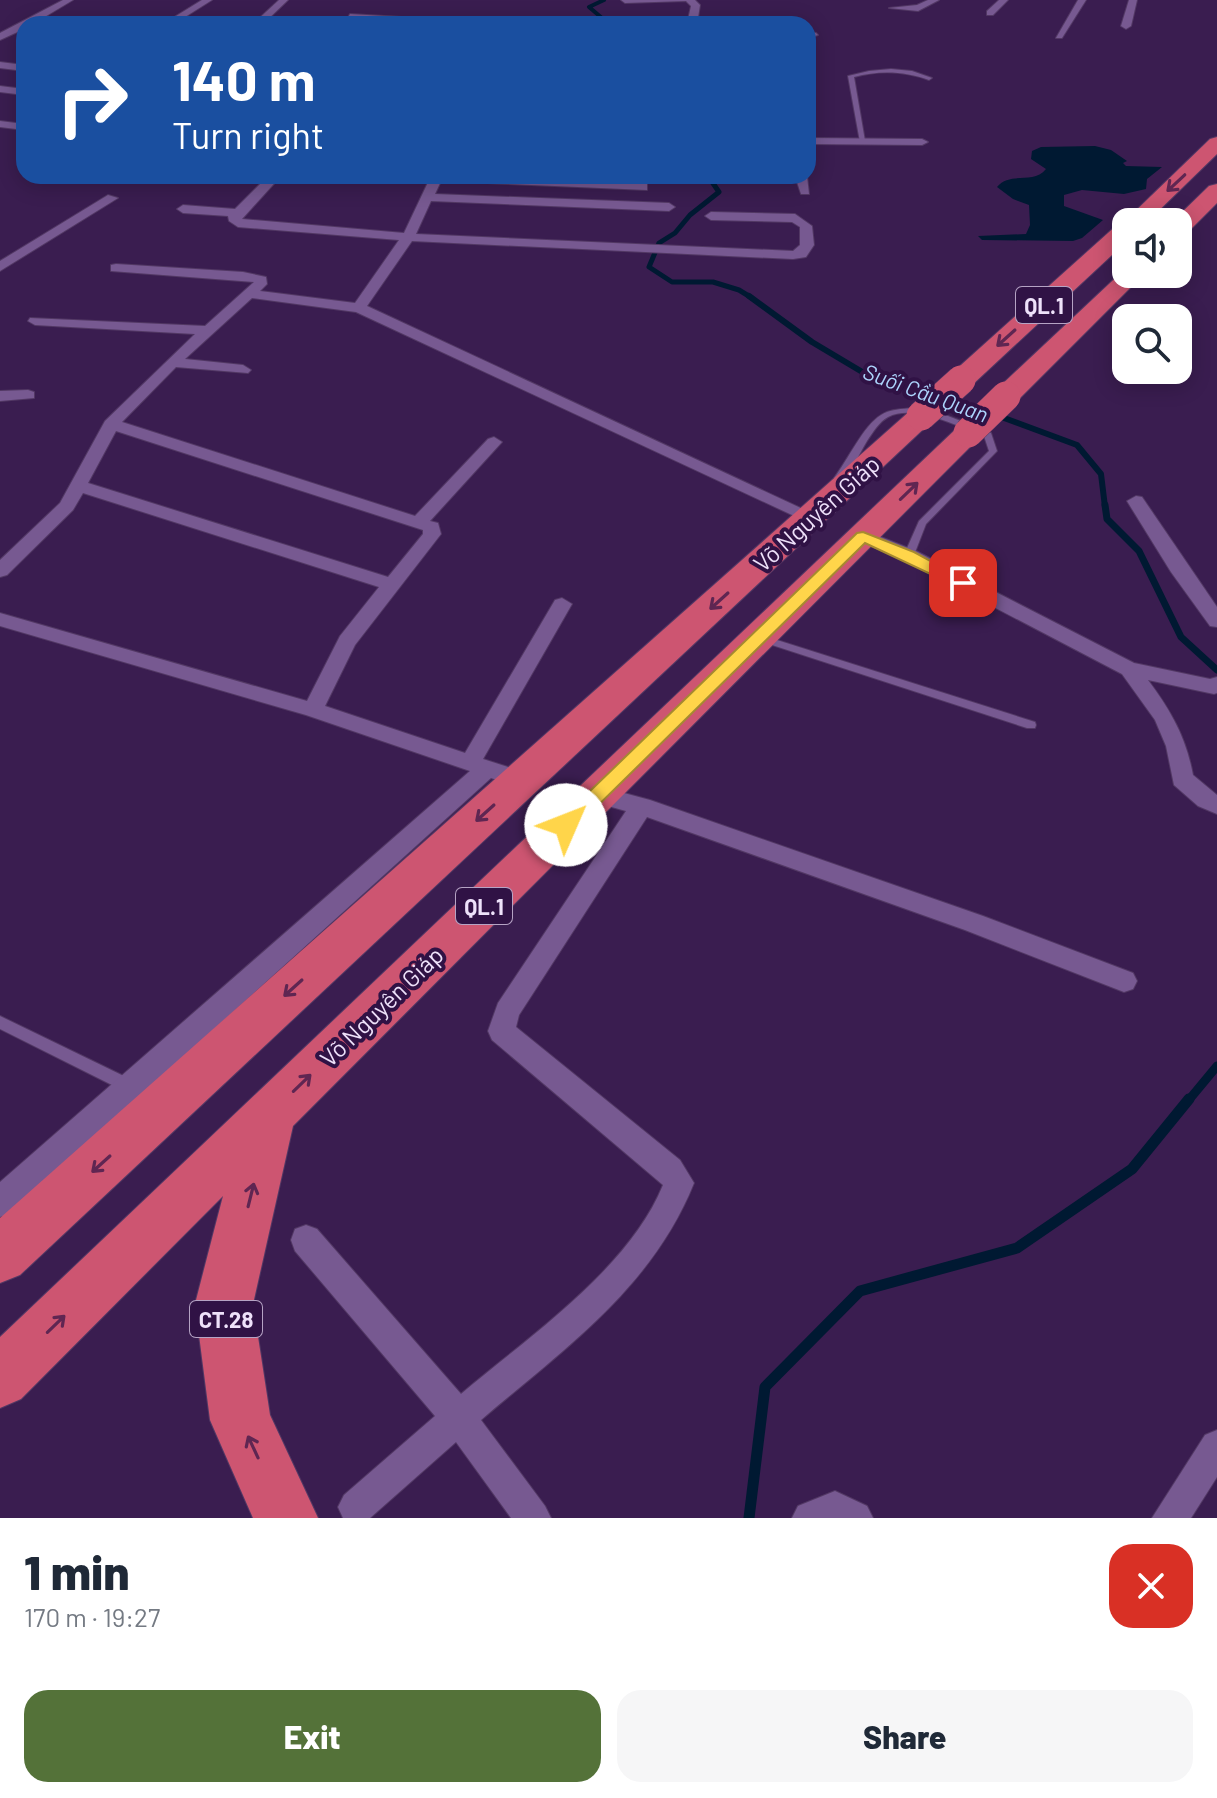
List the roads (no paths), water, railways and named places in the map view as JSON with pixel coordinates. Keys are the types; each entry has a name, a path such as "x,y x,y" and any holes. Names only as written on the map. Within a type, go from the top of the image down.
{"highway":[{"path":"1149,208 1217,143"},
{"path":"1192,215 1217,191"},
{"name":"Võ Nguyên Giáp","path":"0,1255 493,771 806,515 921,416 1112,242"},
{"name":"Võ Nguyên Giáp","path":"0,1378 1118,288"},
{"name":"CT.28","path":"270,1115 224,1304 240,1420 286,1518"}],"street":[{"path":"40,16 69,0"},
{"path":"181,16 208,0"},
{"path":"267,16 284,0"},
{"path":"625,0 683,0"},
{"path":"893,8 918,8 935,0"},
{"path":"990,13 1004,0"},
{"path":"1059,36 1082,0"},
{"path":"1126,26 1133,0"},
{"path":"816,141 922,142"},
{"path":"267,184 233,218 238,223 408,237 793,255 801,254 807,245 806,226 795,218 711,216"},
{"path":"359,308 408,237 433,184"},
{"path":"587,184 643,187"},
{"path":"803,184 805,191"},
{"path":"429,197 669,207"},
{"path":"0,267 112,198"},
{"path":"183,209 238,213"},
{"path":"0,571 67,506 111,424 207,330 250,294 261,280 243,276 116,268"},
{"path":"250,294 359,308 806,515"},
{"path":"35,321 207,330"},
{"path":"173,362 243,370"},
{"path":"0,396 28,395"},
{"path":"111,424 432,527 432,534 394,585 353,633 332,667 313,710"},
{"path":"420,521 494,442"},
{"path":"79,486 394,585"},
{"path":"1136,501 1178,568 1217,621"},
{"path":"863,536 909,555 1129,669 1216,685"},
{"path":"0,1202 129,1086 493,771 562,604"},
{"path":"0,619 313,710 493,771"},
{"path":"1129,669 1164,717 1177,746 1182,779 1206,800 1217,805"},
{"path":"598,795 642,806 974,923 1124,981"},
{"path":"356,1507 595,1300 649,1239 674,1201 679,1183 670,1170 501,1031 507,1011 642,806"},
{"path":"306,1240 459,1418 533,1518"},
{"path":"1170,1518 1217,1447"},
{"path":"810,1518 835,1509 855,1518"}],"lane":[{"path":"862,141 851,76 920,73 929,78"},
{"path":"806,515 842,474 873,425 889,414 906,410 925,413 988,435 993,451 922,523 909,555"},
{"path":"759,638 1031,725"},
{"path":"0,1022 129,1086"}],"water":[{"path":"1095,146 1111,150 1127,161 1123,163 1126,166 1162,167 1147,179 1146,189 1124,194 1082,190 1064,195 1064,206 1103,220 1082,238 1073,241 982,240 978,236 1026,234 1030,225 1029,205 1013,199 997,187 1008,180 1041,174 1046,169 1031,159 1032,151 1041,147"}],"waterway":[{"name":"Suối Cầu Quan","path":"600,16 589,7 604,0"},
{"name":"Suối Cầu Quan","path":"714,184 719,192 690,215 675,233 659,243 649,267 672,282 713,282 750,297"},
{"name":"Suối Cầu Quan","path":"750,297 812,342 864,373 933,397"},
{"name":"Suối Cầu Quan","path":"950,402 983,411"},
{"name":"Suối Cầu Quan","path":"996,415 1077,445 1101,474 1105,507"},
{"name":"Suối Cầu Quan","path":"1105,505 1107,519 1139,551 1181,637 1217,670"},
{"name":"Suối Cầu Quan","path":"1188,1101 1217,1066"},
{"name":"Suối Cầu Quan","path":"749,1518 765,1387 860,1291 1017,1248 1132,1169 1189,1099"}]}
